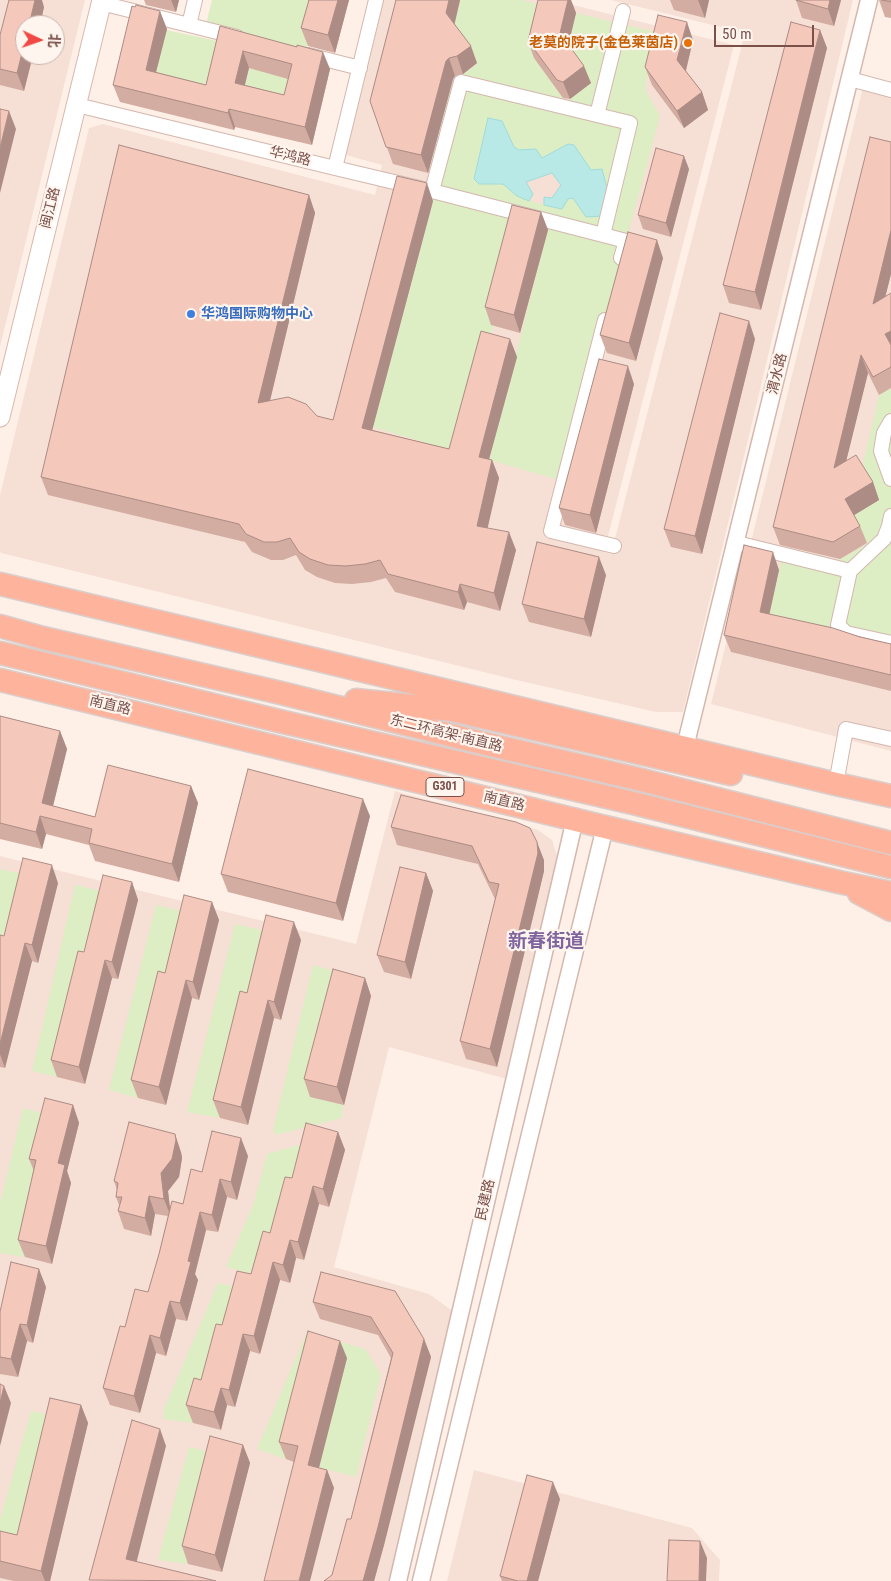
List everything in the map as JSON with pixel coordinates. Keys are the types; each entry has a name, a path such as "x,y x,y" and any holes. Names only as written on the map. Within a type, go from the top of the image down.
{"highway":[{"path":"0,584 891,796"},
{"name":"东二环高架-南直路","path":"0,626 42,638 281,693 891,843"},
{"name":"东二环高架-南直路","path":"0,653 279,721 642,805 891,867"},
{"name":"南直路","path":"0,680 605,827 891,893"},
{"path":"281,693 452,710 891,810"},
{"path":"279,721 447,774 828,866 877,880 891,888"},
{"path":"839,882 891,910"}],"main road":[{"name":"闽江路","path":"0,417 77,105 98,1"},
{"name":"闽江路","path":"0,371 98,1"}],"street":[{"path":"190,25 195,0"},
{"path":"335,168 376,0"},
{"name":"渭水路","path":"685,747 869,0"},
{"path":"98,1 251,40"},
{"path":"597,115 623,11"},
{"path":"296,52 360,68"},
{"path":"850,79 891,90"},
{"path":"432,191 462,82 630,123 602,235"},
{"name":"华鸿路","path":"77,105 432,191 626,241 617,274"},
{"path":"608,311 550,531 614,546"},
{"path":"891,421 884,433 882,451 891,479"},
{"path":"891,516 884,539 850,571 838,625 846,633 891,643"},
{"path":"736,543 850,571"},
{"path":"836,784 846,729 891,739"},
{"name":"民建路","path":"398,1581 575,819"},
{"name":"民建路","path":"421,1581 605,827"}],"shaded area":[{"path":"0,0 85,0 0,347"},
{"path":"380,0 553,0 734,45 604,552 611,554 745,33 611,0 853,0 683,712 656,712 512,679 1,553 0,551 0,495 89,128 103,124 375,195 382,165 342,154"},
{"path":"864,83 891,90 891,751 711,704"},
{"path":"395,791 538,830 552,840 559,862 507,1079 389,1047 334,1267 429,1294 454,1312 393,1581 0,1581 0,856 356,944"},
{"path":"474,1470 692,1528 720,1560 719,1581 447,1581"}],"green space":[{"path":"212,0 320,0 305,54 205,29"},
{"path":"460,0 521,0 547,6 534,58 566,102 591,83 567,51 576,13 656,32 645,89 660,116 626,241 603,235 608,192 568,144 542,158 536,149 519,150 514,147 502,121 489,119 474,179 479,184 503,184 517,196 562,209 568,199 573,198 586,217 602,216 598,239 625,245 563,481 489,460 548,229 519,222 460,453 373,427 433,201 432,191 437,175 429,173 452,82 477,64 453,31"},
{"path":"166,30 227,43 212,102 152,88"},
{"path":"254,50 265,72 283,77 287,60 290,113 241,101"},
{"path":"891,388 891,660 766,630 786,547 839,560 867,544 851,517 879,395"},
{"path":"0,869 30,876 0,968"},
{"path":"75,885 110,893 84,969 57,1077 32,1071"},
{"path":"156,905 191,913 165,989 138,1098 109,1090"},
{"path":"235,924 273,933 247,1009 220,1118 187,1112"},
{"path":"313,965 356,977 342,1118 276,1135 273,1130"},
{"path":"23,1108 52,1116 42,1178 25,1257 0,1253 0,1204"},
{"path":"313,1141 262,1276 226,1267 254,1203 267,1154"},
{"path":"218,1283 243,1288 200,1396 193,1423 163,1419 164,1409"},
{"path":"307,1332 365,1349 381,1374 356,1477 286,1459 257,1449"},
{"path":"31,1411 56,1416 23,1553 0,1547 0,1520"},
{"path":"189,1447 217,1454 188,1564 158,1560"}],"water":[{"path":"488,118 502,121 514,147 519,150 536,149 542,158 568,144 574,145 591,170 602,169 608,192 602,216 586,217 573,198 568,199 562,209 544,205 544,197 552,198 561,185 552,173 526,182 533,194 529,201 517,196 503,184 479,184 474,179"}],"building":[{"path":"9,0 35,0 31,15 15,15 15,65 19,65 17,73 0,69 0,35"},
{"path":"309,0 338,0 328,35 301,28"},
{"path":"396,0 449,0 446,13 471,46 446,61 421,155 386,147 370,101"},
{"path":"538,0 568,0 560,33 584,66 563,82 557,80 528,41"},
{"path":"796,0 830,0 828,9"},
{"path":"136,5 160,11 146,70 206,85 220,26 297,47 297,45 323,52 305,127 229,109 228,113 113,85 132,6 135,7","holes":["243,51 292,64 284,95 235,83"]},
{"path":"658,15 687,22 677,60 702,92 677,111 645,67"},
{"path":"791,22 820,30 755,292 723,285"},
{"path":"0,109 9,111 0,148"},
{"path":"870,137 891,142 891,230 873,304 891,293 891,331 885,334 891,345 891,367 873,377 861,355 834,468 856,455 873,482 845,499 860,526 833,542 773,527"},
{"name":"华鸿国际购物中心","path":"119,145 309,195 258,403 288,397 306,404 317,416 333,420 397,176 427,183 362,428 449,449 481,331 510,339 479,457 492,460 477,526 509,532 494,593 460,584 458,592 388,574 380,560 346,566 328,565 310,559 299,552 290,538 277,542 264,542 246,534 239,524 41,477"},
{"path":"656,148 684,156 666,223 638,215"},
{"path":"512,205 541,212 514,315 485,307"},
{"path":"628,232 657,240 629,343 600,335"},
{"path":"720,313 749,321 695,536 664,529"},
{"path":"599,359 628,366 590,515 559,508"},
{"path":"537,542 599,557 584,619 522,604"},
{"path":"744,545 773,552 760,612 833,628 891,644 891,675 724,635"},
{"path":"0,716 60,731 42,803 95,817 108,765 191,786 172,864 89,843 92,829 40,816 36,832 0,823"},
{"path":"248,769 363,799 336,903 221,874"},
{"path":"401,795 516,822 530,828 537,842 538,853 490,1049 460,1041 499,884 489,882 472,846 391,827"},
{"path":"23,858 52,865 32,945 25,943 0,1044 0,935 4,936"},
{"path":"400,867 426,873 405,962 377,955"},
{"path":"103,875 132,882 112,962 105,960 79,1067 51,1060 78,951 84,952"},
{"path":"184,895 212,902 193,982 186,980 159,1087 131,1080 158,971 165,973"},
{"path":"266,915 294,922 274,1002 268,1000 241,1107 213,1100 240,991 247,993"},
{"path":"333,969 365,978 337,1087 304,1079"},
{"path":"45,1098 73,1105 58,1163 65,1165 46,1246 18,1240 36,1160 29,1159"},
{"path":"129,1122 175,1134 176,1140 172,1159 161,1173 164,1199 149,1196 145,1218 118,1211 122,1197 116,1197 118,1183 114,1181"},
{"path":"306,1123 338,1132 323,1189 313,1186 298,1242 290,1240 283,1265 273,1262 254,1336 243,1334 229,1390 221,1388 214,1412 186,1405 194,1378 201,1380 216,1324 222,1325 237,1271 251,1274 263,1231 270,1233 285,1177 292,1178"},
{"path":"212,1131 241,1138 231,1182 220,1179 212,1215 200,1212 188,1261 191,1262 180,1303 170,1301 160,1338 150,1335 134,1396 103,1388 120,1326 125,1327 135,1289 148,1292 172,1201 183,1204 191,1169 202,1172"},
{"path":"11,1262 39,1269 27,1325 20,1324 11,1359 0,1357 0,1312"},
{"path":"321,1272 395,1291 424,1339 363,1581 324,1581 332,1575 347,1519 351,1519 393,1353 371,1317 313,1302"},
{"path":"308,1331 340,1341 308,1465 327,1470 299,1581 264,1581 298,1446 279,1442"},
{"path":"0,1384 4,1386 0,1403"},
{"path":"50,1398 81,1405 41,1571 0,1561 0,1531 17,1535"},
{"path":"132,1420 160,1429 126,1559 216,1581 89,1580"},
{"path":"210,1436 243,1445 215,1555 182,1546"},
{"path":"527,1475 553,1482 527,1581 518,1581 500,1576"},
{"path":"669,1540 700,1541 699,1581 667,1581"}],"place":[{"name":"老莫的院子(金色莱茵店)","path":"688,43"},
{"name":"华鸿国际购物中心","path":"191,314"}],"district":[{"name":"新春街道","path":"546,942"}]}
